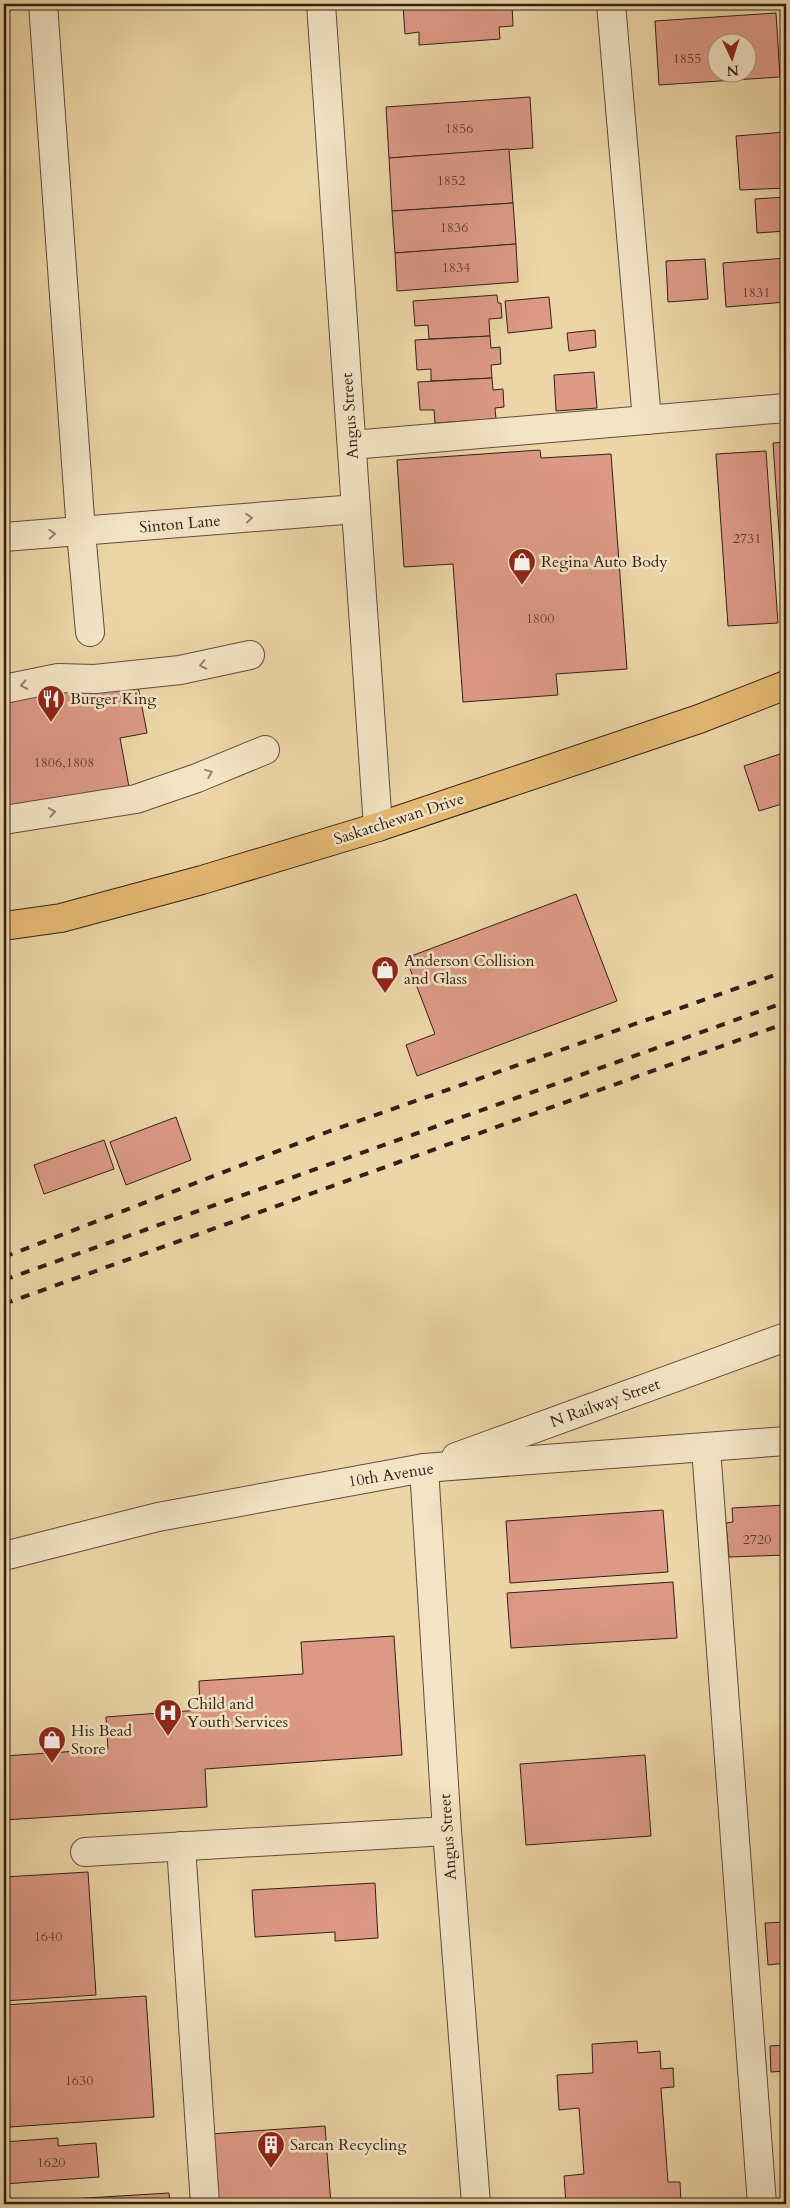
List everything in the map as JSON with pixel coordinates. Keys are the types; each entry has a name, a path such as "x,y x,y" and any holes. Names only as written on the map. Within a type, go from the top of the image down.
{"main road":[{"name":"Saskatchewan Drive","path":"4,926 61,918 202,880 378,828 699,719 786,685"}],"street":[{"path":"43,4 81,532 90,632"},
{"name":"Angus Street","path":"321,4 378,828"},
{"path":"611,4 647,420"},
{"path":"352,445 786,408"},
{"name":"Sinton Lane","path":"4,537 356,509"},
{"path":"4,689 58,678 95,679 180,670 250,655"},
{"path":"4,820 136,799 197,778 265,750"},
{"name":"N Railway Street","path":"424,1468 786,1337"},
{"name":"10th Avenue","path":"4,1556 158,1517 424,1468 786,1441"},
{"path":"706,1448 762,2204"},
{"name":"Angus Street","path":"424,1468 447,1831 476,2204"},
{"path":"85,1852 447,1831"},
{"path":"181,1846 205,2204"}],"building":[{"path":"512,4 513,26 499,27 500,39 419,45 419,32 405,34 403,5"},
{"path":"776,13 780,77 758,78 758,32 708,32 708,82 659,85 655,21"},
{"path":"530,97 533,148 389,158 386,107"},
{"path":"786,132 786,188 740,190 736,136"},
{"path":"509,149 513,203 392,211 389,158"},
{"path":"786,197 786,231 757,233 755,199"},
{"path":"513,203 516,244 395,253 392,211"},
{"path":"516,244 518,282 397,291 395,253"},
{"path":"786,258 786,302 726,307 723,263"},
{"path":"705,259 708,299 668,302 666,261"},
{"path":"497,295 498,303 501,303 502,318 489,319 490,336 429,339 428,325 415,326 413,301"},
{"path":"549,297 552,328 508,333 505,301"},
{"path":"595,330 596,347 569,351 567,333"},
{"path":"490,336 491,348 500,347 501,364 491,365 492,378 431,381 431,369 417,370 415,340"},
{"path":"594,372 597,408 556,411 554,375"},
{"path":"492,378 493,390 503,389 504,407 495,408 496,419 435,423 434,410 420,410 418,382"},
{"path":"786,442 786,621 785,621 773,443"},
{"path":"540,450 541,458 611,454 627,669 556,674 558,695 463,702 453,564 404,567 397,460"},
{"path":"766,451 778,623 728,626 716,454"},
{"path":"136,676 147,733 120,738 129,787 4,810 4,701"},
{"path":"786,752 786,807 785,803 759,811 744,766"},
{"path":"576,894 617,1001 417,1076 406,1045 435,1034 406,958"},
{"path":"176,1117 191,1160 126,1185 110,1142"},
{"path":"104,1140 114,1169 44,1194 34,1165"},
{"path":"786,1505 786,1555 729,1557 726,1523 733,1522 732,1508"},
{"path":"663,1510 668,1572 510,1583 506,1521"},
{"path":"673,1582 677,1638 511,1648 507,1593"},
{"path":"394,1636 402,1755 205,1769 207,1807 4,1820 4,1756 108,1749 106,1717 200,1710 199,1681 303,1674 301,1642"},
{"path":"645,1755 651,1836 526,1845 520,1764"},
{"path":"88,1872 96,1995 4,2001 4,1877"},
{"path":"375,1883 378,1938 335,1941 335,1932 255,1937 252,1890"},
{"path":"786,1922 786,1963 768,1965 765,1923"},
{"path":"146,1996 154,2117 10,2127 4,2043 4,2005"},
{"path":"637,2041 638,2053 660,2051 661,2069 673,2068 674,2087 661,2088 668,2182 680,2182 681,2204 566,2204 564,2176 584,2174 579,2108 559,2110 557,2075 593,2073 592,2044"},
{"path":"786,2045 786,2071 771,2072 770,2046"},
{"name":"Sarcan Recycling","path":"325,2126 331,2204 215,2204 210,2134"},
{"path":"58,2138 58,2146 96,2143 99,2177 4,2184 4,2142"},
{"path":"169,2193 170,2204 4,2204 4,2203"}],"railway":[{"path":"4,1257 330,1131 786,971"},
{"path":"4,1280 786,1002"},
{"path":"4,1304 786,1023"}],"place":[{"name":"Regina Auto Body","path":"522,586"},
{"name":"Burger King","path":"51,723"},
{"name":"Anderson Collision and Glass","path":"385,994"},
{"name":"Child and Youth Services","path":"168,1737"},
{"name":"His Bead Store","path":"52,1764"},
{"name":"Sarcan Recycling","path":"271,2169"}]}
